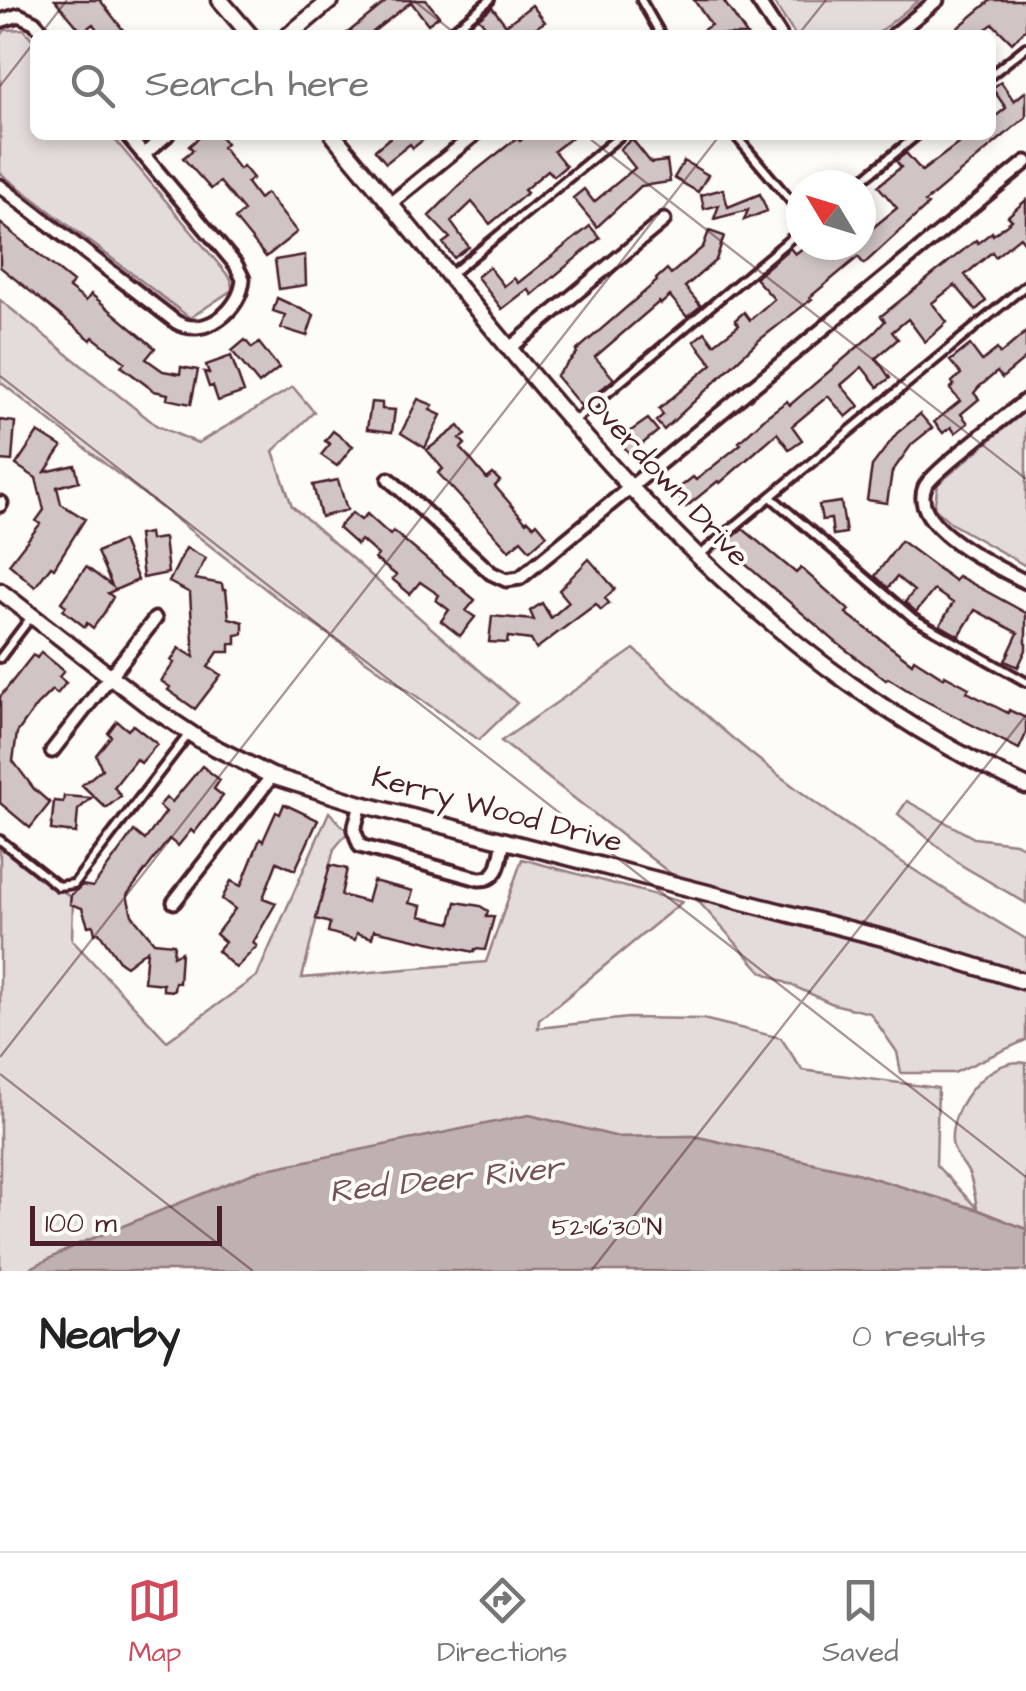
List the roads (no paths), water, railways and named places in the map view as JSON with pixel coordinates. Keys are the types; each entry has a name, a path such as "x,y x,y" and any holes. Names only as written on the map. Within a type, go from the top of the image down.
{"street":[{"path":"220,0 246,30"},
{"path":"295,30 331,0"},
{"path":"757,0 777,30"},
{"path":"900,30 937,0"},
{"path":"0,21 19,15 41,30"},
{"path":"0,186 180,326 201,329 236,303 243,278 131,140"},
{"path":"143,155 161,140"},
{"name":"Overdown Drive","path":"338,140 630,490 696,558 792,642 868,698 941,743 1026,786"},
{"path":"390,203 468,140"},
{"path":"390,479 491,573 506,580 520,578 1026,162"},
{"path":"510,348 664,220"},
{"path":"1026,400 930,480 923,500 931,520 951,538 1026,582"},
{"name":"Kerry Wood Drive","path":"0,591 110,677 190,733 272,776 361,804 891,940 1026,982"},
{"path":"52,751 156,619"},
{"path":"174,902 272,776"},
{"path":"361,804 354,830 360,846 480,880 496,873 504,840"}],"lane":[{"path":"454,30 490,0"},
{"path":"640,0 658,30"},
{"path":"996,71 1026,46"},
{"path":"450,275 615,140"},
{"path":"739,140 786,195"},
{"path":"875,170 912,140"},
{"path":"573,422 786,243"},
{"path":"696,558 1026,285"},
{"path":"772,498 912,618 1026,682"},
{"path":"0,658 32,616"},
{"path":"0,840 58,886 74,884 190,733"}],"water":[{"name":"Red Deer River","path":"529,1115 618,1137 693,1136 853,1172 978,1210 1026,1229 1026,1271 25,1271 79,1244 258,1171"}]}
